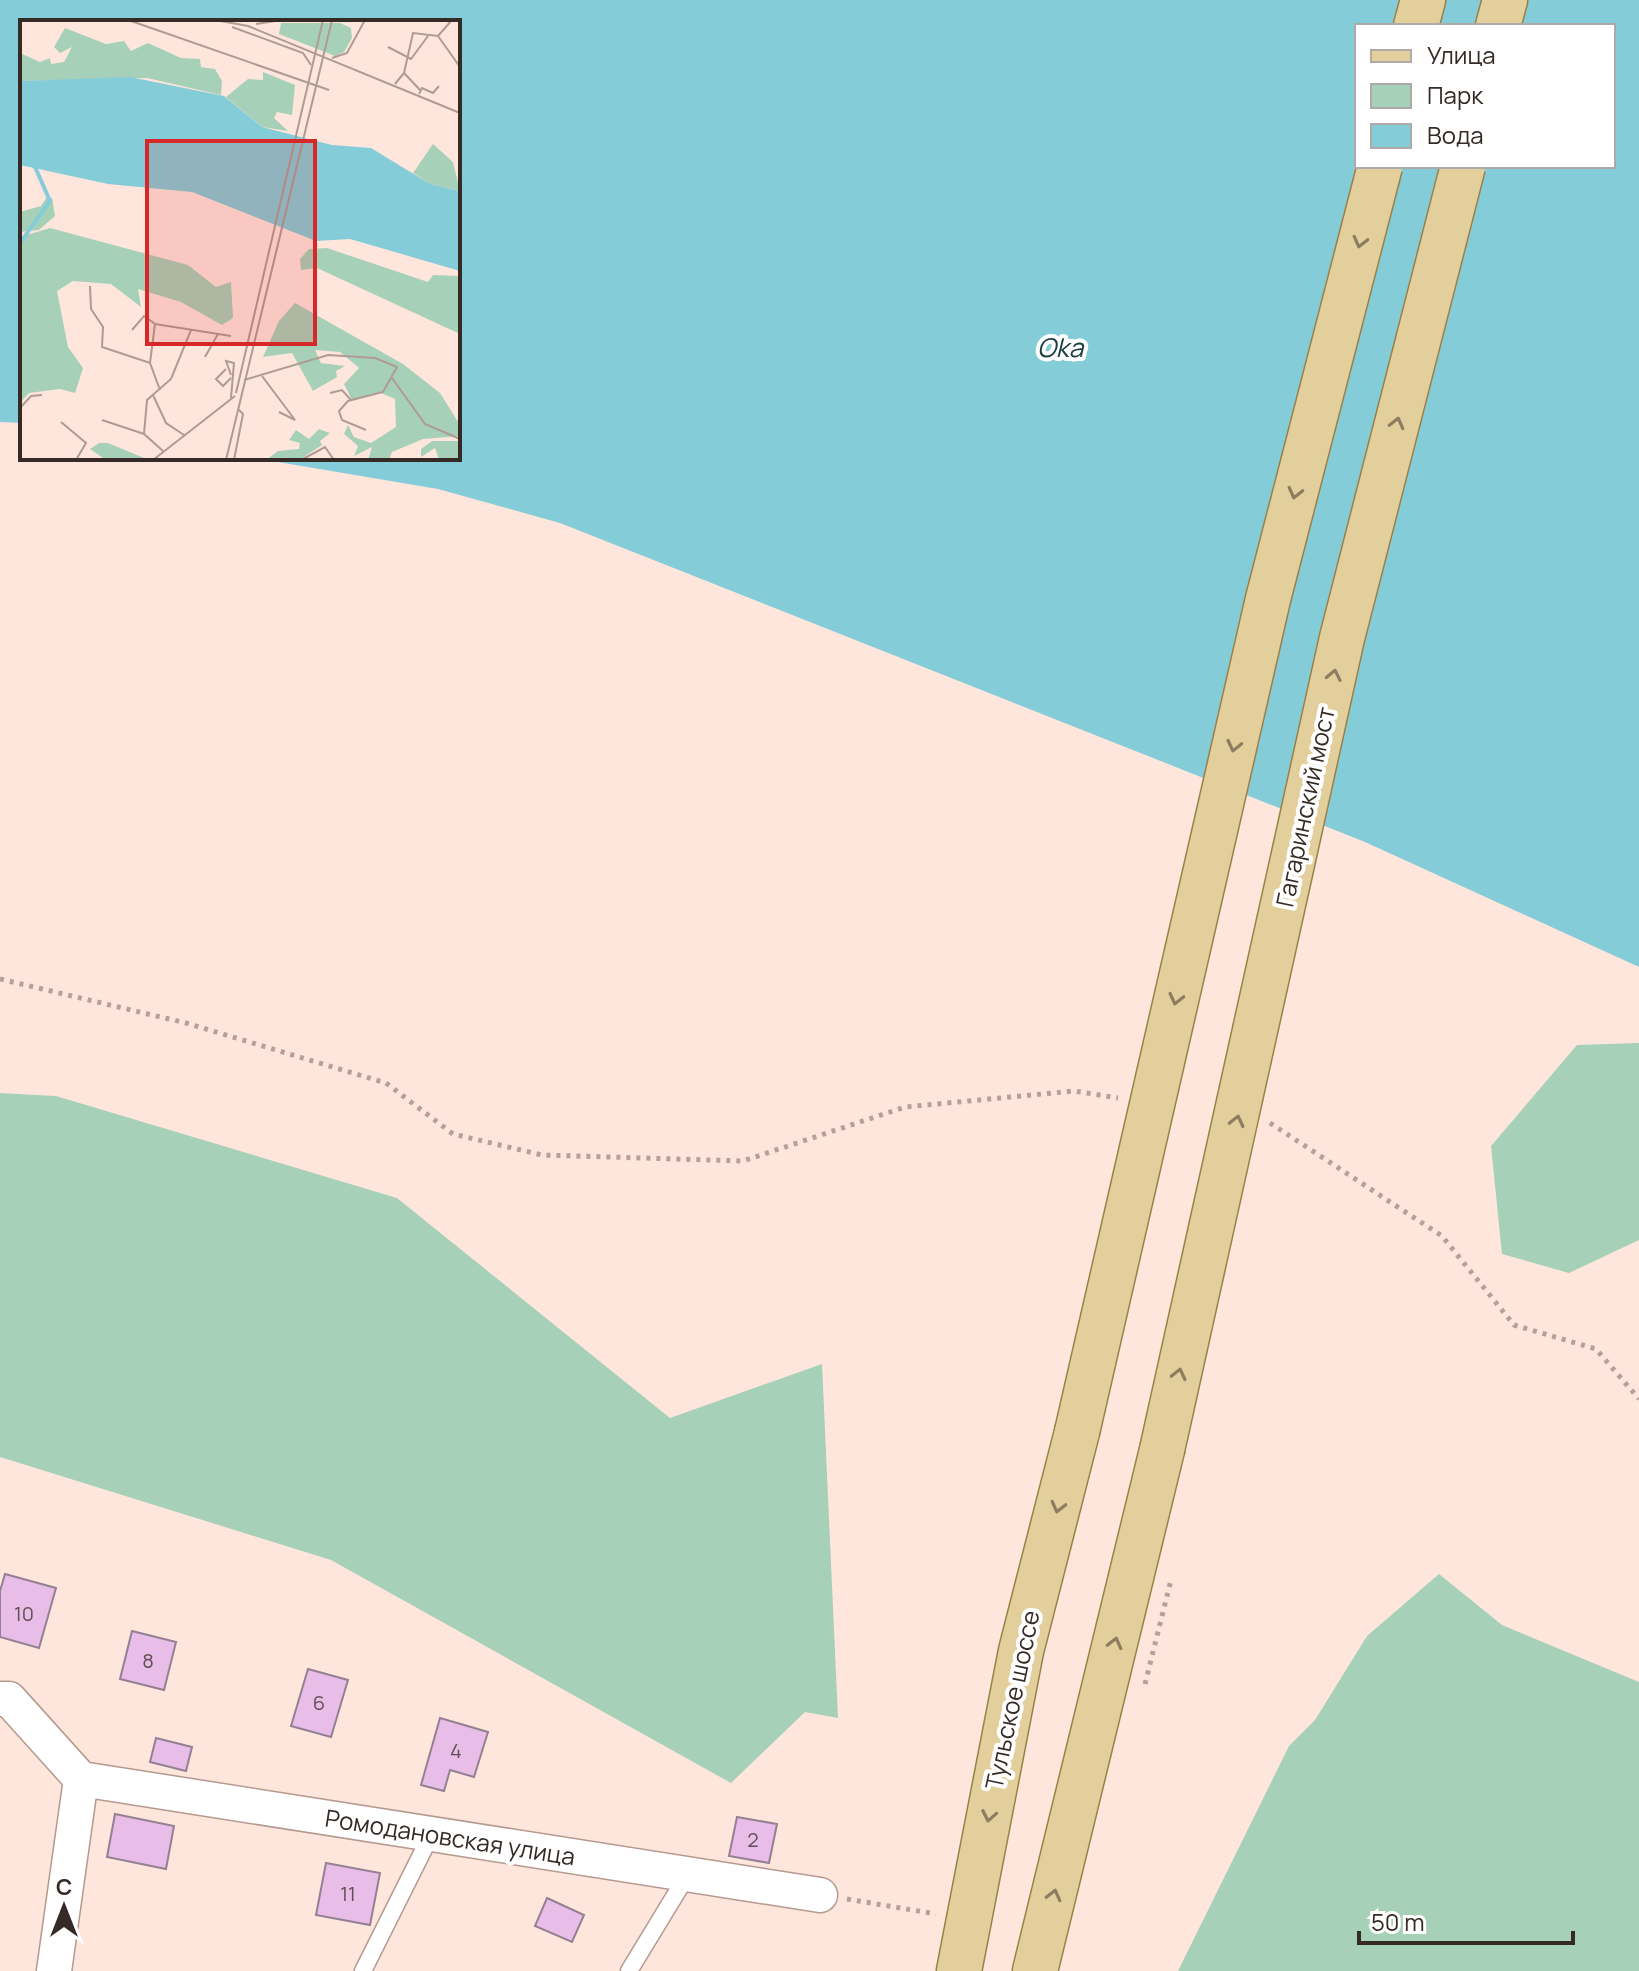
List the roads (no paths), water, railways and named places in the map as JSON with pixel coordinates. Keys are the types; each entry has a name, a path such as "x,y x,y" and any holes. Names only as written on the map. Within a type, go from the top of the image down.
{"main road":[{"path":"1417,24 1423,0"},
{"path":"1499,24 1505,0"},
{"name":"Тульское шоссе","path":"959,1971 1021,1651 1077,1432 1268,599 1379,168"},
{"name":"Гагаринский мост","path":"1035,1971 1162,1450 1342,638 1462,168"}],"street":[{"path":"0,1699 9,1699 81,1779 54,1971"},
{"name":"Ромодановская улица","path":"81,1779 820,1895"}],"lane":[{"path":"363,1971 431,1835"},
{"path":"629,1971 688,1874"}],"water":[{"name":"Oka","path":"0,0 1639,0 1639,967 1365,842 560,523 438,489 266,460 460,460 460,20 20,20 20,423 0,422"}]}
